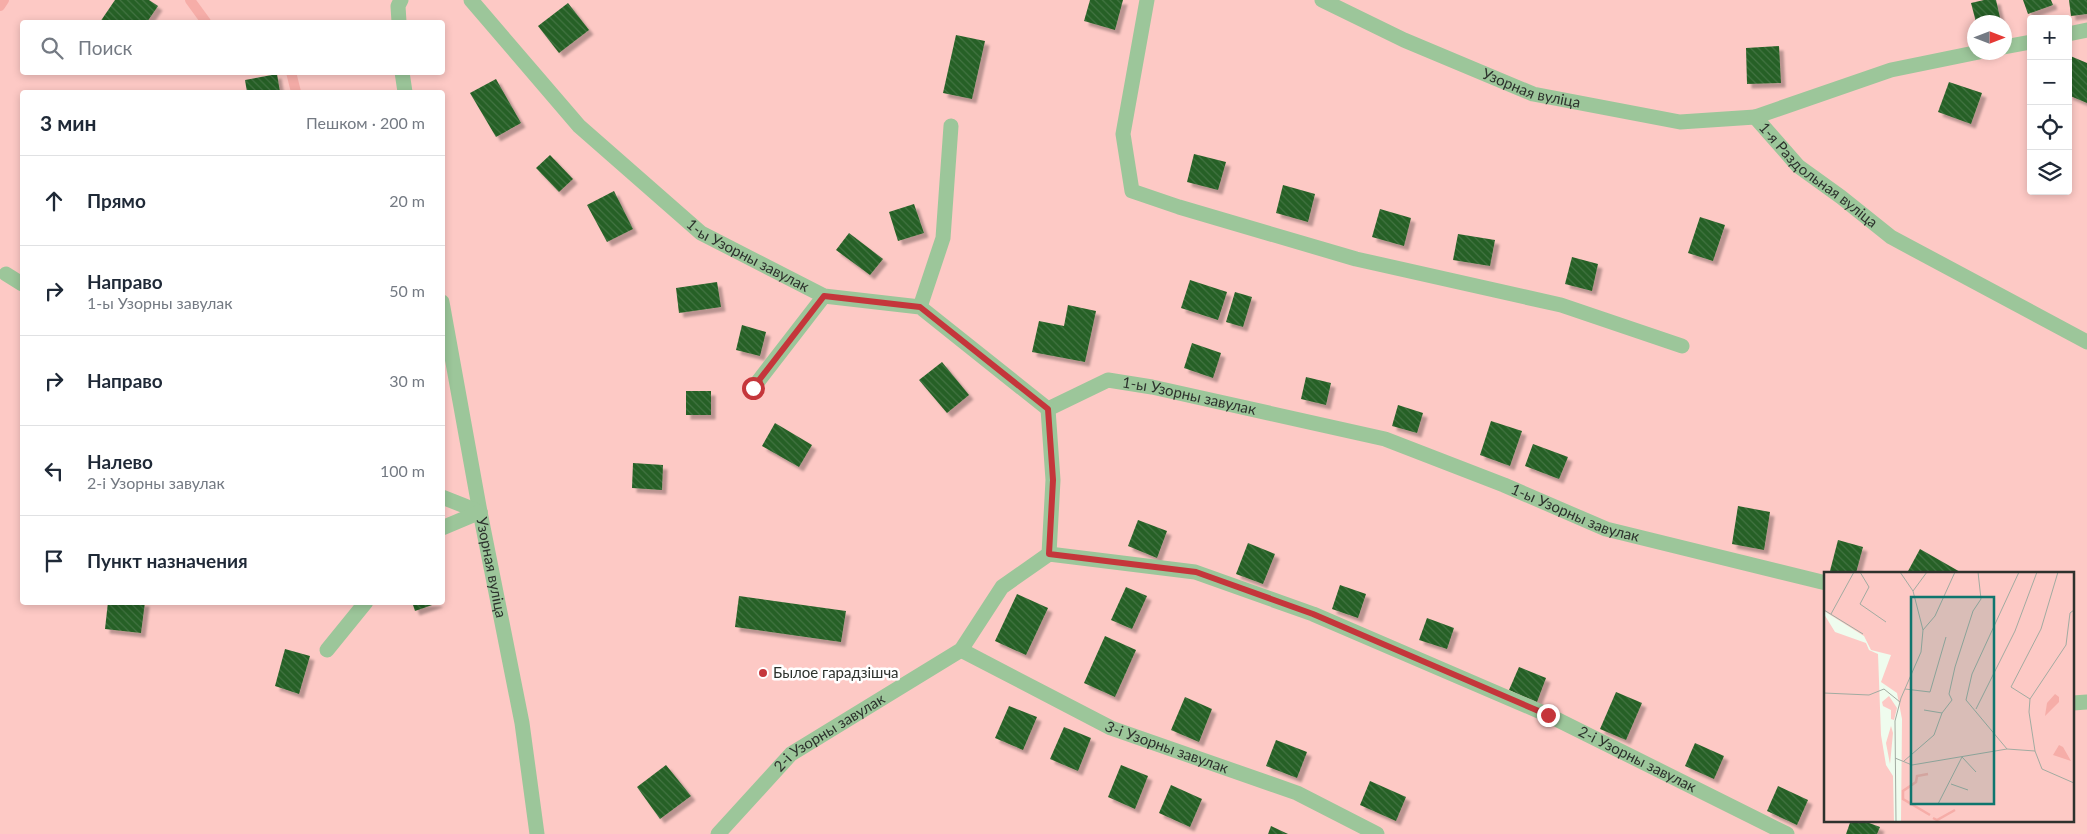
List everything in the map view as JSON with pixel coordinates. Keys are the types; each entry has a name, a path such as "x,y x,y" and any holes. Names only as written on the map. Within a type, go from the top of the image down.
{"lane":[{"path":"399,20 398,6 401,0"},
{"name":"1-ы Узорны завулак","path":"471,0 579,126 701,233 824,296 920,307"},
{"path":"1147,0 1123,134 1132,191 1179,207 1356,259 1561,305 1682,346"},
{"name":"Узорная вуліца","path":"1322,0 1404,40 1533,94 1680,122 1755,117"},
{"path":"2072,33 2087,30"},
{"path":"2012,46 2027,43"},
{"name":"1-я Раздольная вуліца","path":"1967,54 1892,70 1755,117 1798,166 1892,237 2087,342"},
{"path":"402,75 404,90"},
{"path":"951,126 943,238 920,307 1048,409 1053,480 1049,554"},
{"path":"6,274 20,283"},
{"path":"753,388 824,296"},
{"name":"Узорная вуліца","path":"445,319 480,512 522,723 538,834"},
{"name":"1-ы Узорны завулак","path":"1048,409 1108,380 1162,389 1385,439 1504,485 1606,529 1824,582"},
{"path":"445,498 480,512"},
{"path":"445,527 480,512"},
{"name":"2-і Узорны завулак","path":"718,834 791,754 961,650 1002,586 1049,554 1196,572 1313,614 1548,715 1786,834"},
{"path":"327,650 364,605"},
{"name":"3-і Узорны завулак","path":"961,650 1111,728 1297,793 1377,834"},
{"path":"2074,703 2087,702"}],"shaded area":[{"path":"0,0 2087,0 2087,834 0,834"}],"building":[{"path":"115,0 149,0 158,6 148,20 101,20"},
{"path":"1090,0 1123,0 1115,30 1084,21"},
{"path":"1996,0 1999,15 1974,15 1971,3"},
{"path":"2023,0 2051,0 2053,5 2028,14"},
{"path":"2069,0 2087,0 2087,14 2071,15"},
{"path":"568,3 589,30 559,53 538,26"},
{"path":"956,35 985,41 972,99 943,93"},
{"path":"1779,46 1781,83 1747,84 1746,48"},
{"path":"2072,57 2087,63 2087,103 2072,97"},
{"path":"277,75 280,90 247,90 245,80"},
{"path":"496,79 521,123 496,137 470,93"},
{"path":"1949,82 1982,93 1971,124 1938,112"},
{"path":"1194,154 1226,162 1218,190 1187,182"},
{"path":"550,155 573,179 559,192 536,168"},
{"path":"1283,185 1315,194 1308,222 1276,213"},
{"path":"614,191 633,229 607,242 587,205"},
{"path":"914,204 924,233 898,241 889,212"},
{"path":"1380,209 1411,218 1404,246 1372,237"},
{"path":"1700,217 1725,225 1713,261 1688,253"},
{"path":"849,233 883,259 870,275 836,250"},
{"path":"1458,234 1495,240 1490,266 1453,260"},
{"path":"1572,257 1598,264 1592,291 1565,284"},
{"path":"1190,280 1227,292 1218,320 1181,308"},
{"path":"717,282 721,307 679,313 676,288"},
{"path":"1235,292 1252,297 1243,327 1226,322"},
{"path":"1068,305 1096,311 1085,362 1032,352 1039,321 1064,326"},
{"path":"742,325 766,332 760,356 736,350"},
{"path":"1192,343 1221,353 1213,378 1184,368"},
{"path":"942,362 969,395 947,413 919,380"},
{"path":"1306,377 1331,383 1326,405 1301,399"},
{"path":"686,391 711,391 711,415 686,415"},
{"path":"1398,405 1423,413 1417,433 1392,426"},
{"path":"1491,421 1522,431 1510,466 1480,455"},
{"path":"775,423 812,445 799,467 762,446"},
{"path":"1533,444 1568,457 1559,479 1525,466"},
{"path":"633,463 663,465 662,490 632,488"},
{"path":"1738,506 1770,512 1764,550 1732,544"},
{"path":"1138,520 1167,531 1157,558 1128,546"},
{"path":"1838,540 1863,547 1856,572 1830,571"},
{"path":"1248,543 1275,554 1263,584 1236,574"},
{"path":"1920,549 1960,572 1908,572"},
{"path":"1340,585 1366,594 1358,618 1332,609"},
{"path":"1126,587 1147,596 1132,629 1111,620"},
{"path":"1017,594 1048,608 1026,655 995,641"},
{"path":"739,596 846,611 841,642 735,627"},
{"path":"108,605 145,605 141,633 105,629"},
{"path":"413,605 432,605 415,611"},
{"path":"1427,618 1454,628 1447,649 1419,640"},
{"path":"1105,636 1136,650 1115,697 1084,683"},
{"path":"285,649 310,656 299,694 275,686"},
{"path":"1519,667 1546,678 1537,702 1509,690"},
{"path":"1616,692 1642,703 1626,740 1600,729"},
{"path":"1185,697 1212,709 1199,742 1171,730"},
{"path":"1009,706 1037,717 1023,750 995,738"},
{"path":"1064,727 1091,738 1078,771 1050,759"},
{"path":"1276,740 1307,752 1297,778 1266,766"},
{"path":"1695,743 1724,756 1714,779 1685,766"},
{"path":"666,765 691,796 660,819 637,787"},
{"path":"1121,765 1148,776 1135,809 1108,797"},
{"path":"1370,781 1406,797 1396,821 1360,805"},
{"path":"1171,785 1202,799 1190,827 1159,813"},
{"path":"1778,786 1808,800 1797,825 1767,811"},
{"path":"1850,822 1866,822 1880,827 1877,834 1846,834"},
{"path":"1271,826 1288,834 1268,834"}],"waterway":[{"path":"0,6 4,0"},
{"path":"190,0 205,20"},
{"path":"292,75 296,90"}],"place":[{"name":"Былое гарадзішча","path":"763,673"}],"route":[{"path":"753,388 824,296 920,307 1048,409 1053,480 1049,554 1196,572 1313,614 1548,715"}]}
